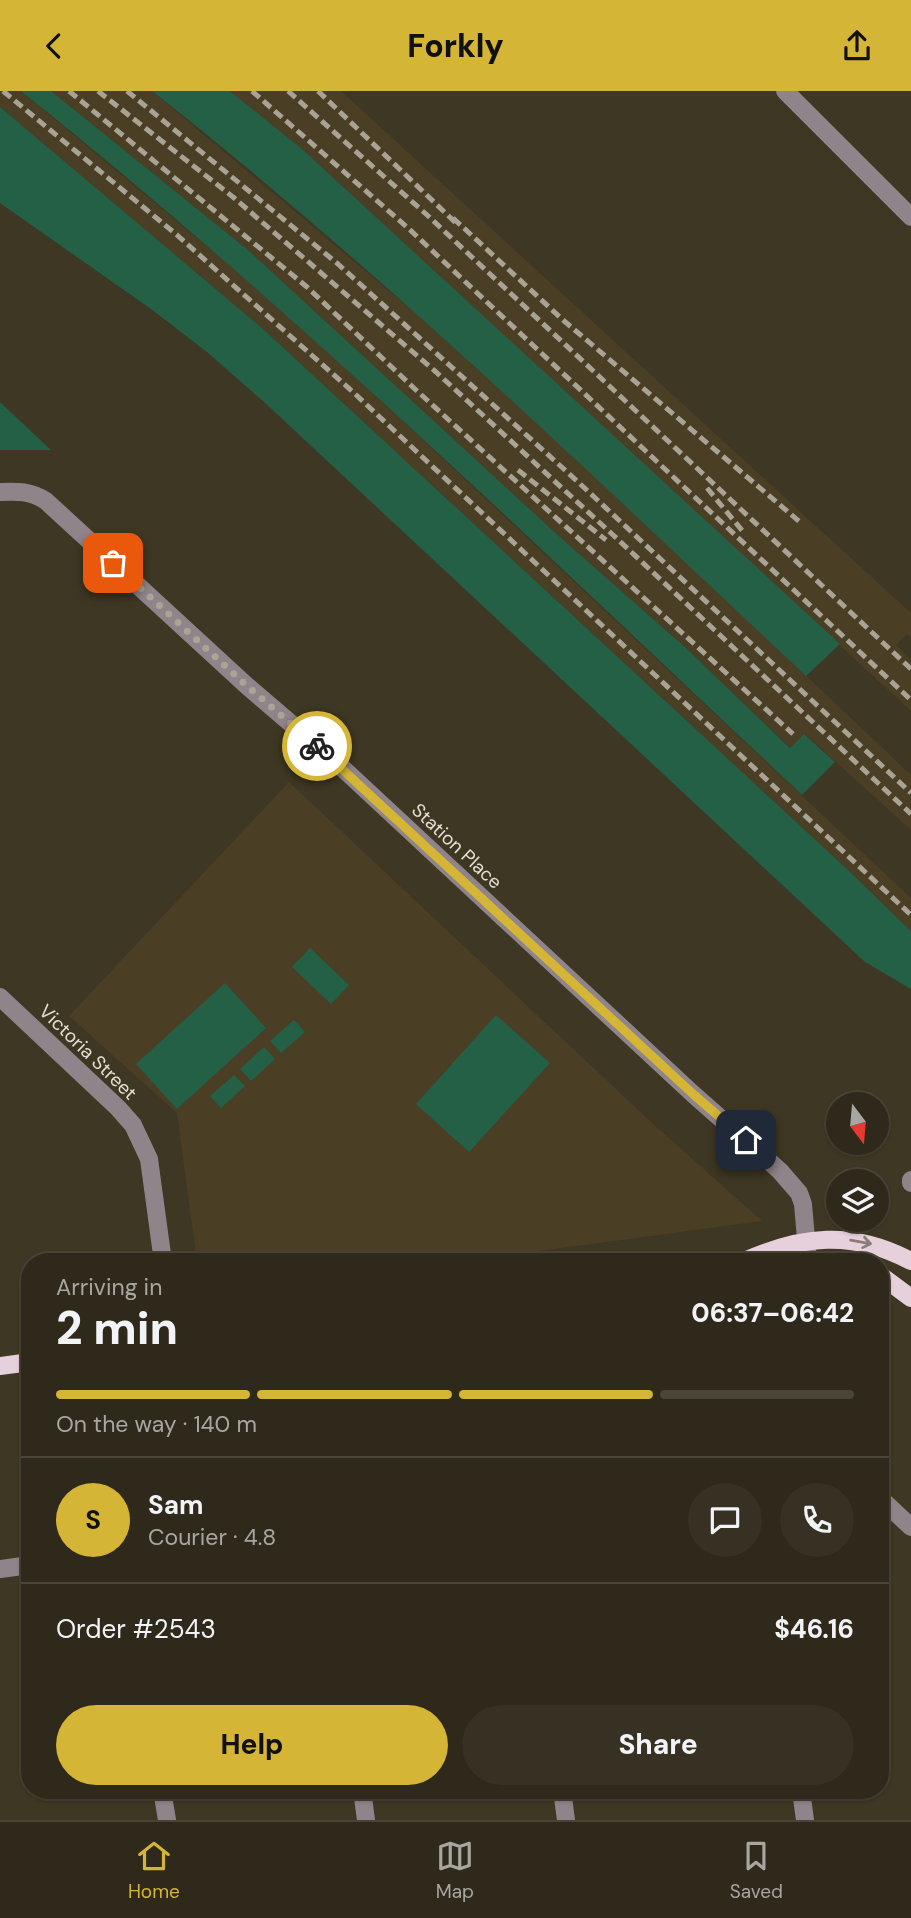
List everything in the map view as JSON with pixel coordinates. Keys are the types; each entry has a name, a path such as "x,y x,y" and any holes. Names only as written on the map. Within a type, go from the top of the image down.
{"main road":[{"path":"762,1253 807,1241 836,1239 865,1242 911,1261"},
{"path":"889,1282 911,1298"},
{"path":"0,1366 21,1363"}],"street":[{"path":"785,91 911,217"},
{"name":"Station Place","path":"0,492 26,492 46,501 246,685 337,763 693,1094 780,1171 799,1193 808,1253"},
{"name":"Victoria Street","path":"0,997 133,1125 149,1159 162,1253"},
{"path":"889,1506 911,1527"},
{"path":"0,1569 21,1566"},
{"path":"164,1799 167,1820"},
{"path":"363,1799 366,1820"},
{"path":"563,1799 566,1820"},
{"path":"802,1799 805,1820"}],"shaded area":[{"path":"0,91 21,91 228,264 343,365 911,898 911,931 262,328 0,107"},
{"path":"51,91 152,91 407,306 564,446 911,775 911,830 805,734 791,748 686,648 560,537 248,250"},
{"path":"230,91 341,91 911,613 911,637 907,634 896,645 911,660 911,711 302,149"},
{"path":"289,782 651,1122 762,1221 524,1253 196,1253 177,1113 69,1016"}],"green space":[{"path":"21,91 51,91 248,250 560,537 686,648 790,748 804,734 835,762 802,795 419,435 223,260"},
{"path":"152,91 230,91 302,149 840,644 806,676 404,303"},
{"path":"0,107 262,328 847,869 911,931 911,989 865,962 207,352 151,309 0,203"},
{"path":"0,402 51,450 0,450"},
{"path":"310,948 349,985 331,1004 292,967"},
{"path":"225,983 266,1028 177,1109 136,1064"},
{"path":"496,1015 550,1063 469,1152 416,1104"},
{"path":"294,1020 305,1032 281,1053 270,1041"},
{"path":"264,1047 275,1059 251,1081 240,1069"},
{"path":"234,1075 245,1086 221,1108 210,1096"}],"railway":[{"path":"3,91 177,235 353,392 911,915"},
{"path":"69,91 307,287 793,734"},
{"path":"98,91 233,197 436,372 911,814"},
{"path":"127,91 338,264 577,481 911,793"},
{"path":"252,91 408,228 911,700"},
{"path":"288,91 426,214 911,669"},
{"path":"318,91 457,224"},
{"path":"453,218 563,320 801,523"},
{"path":"518,470 606,540"},
{"path":"707,488 745,534"}],"way so far":[{"path":"113,563 317,746"}],"route":[{"path":"317,746 746,1140"}]}
